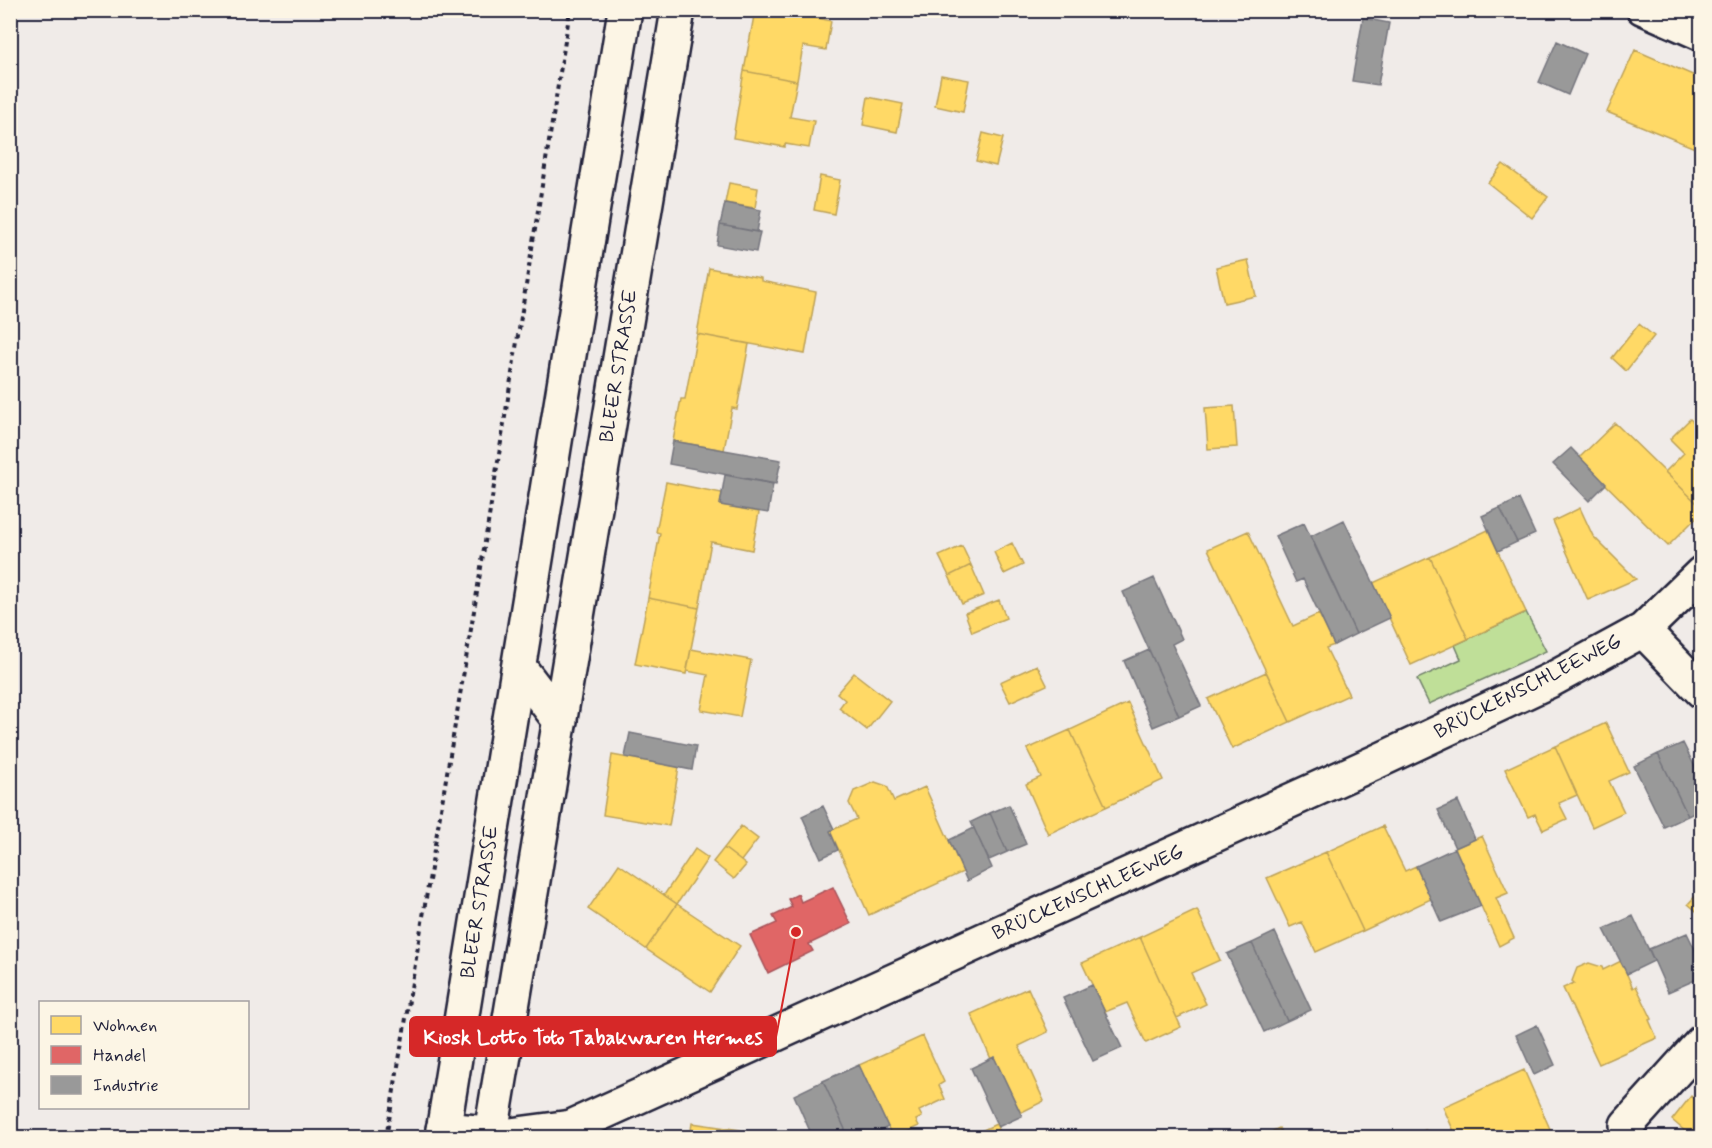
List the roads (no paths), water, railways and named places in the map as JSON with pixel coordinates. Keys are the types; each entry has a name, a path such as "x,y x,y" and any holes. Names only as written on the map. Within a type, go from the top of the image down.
{"street":[{"name":"BLEER STRASSE","path":"443,1133 625,10"},
{"name":"BLEER STRASSE","path":"491,1133 678,10"},
{"name":"BRÜCKENSCHLEEWEG","path":"443,1133 510,1135 571,1127 1376,762 1551,680 1644,630 1701,573"},
{"path":"1644,630 1701,691"},
{"path":"519,667 560,721"},
{"path":"1627,1125 1701,1041"}],"lane":[{"path":"1641,10 1701,37"}],"place":[{"name":"Kiosk Lotto Toto Tabakwaren Hermes","path":"796,932"}]}
